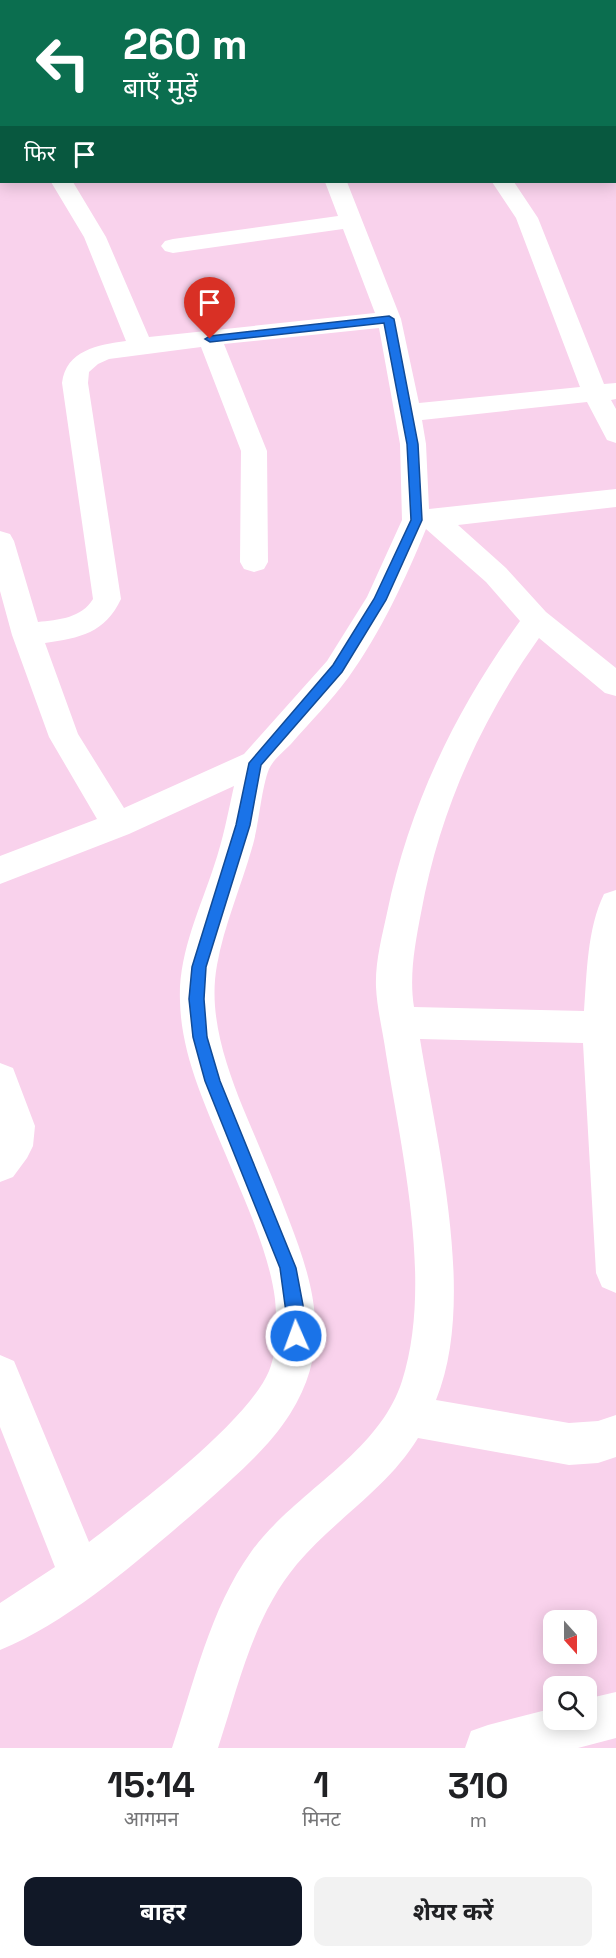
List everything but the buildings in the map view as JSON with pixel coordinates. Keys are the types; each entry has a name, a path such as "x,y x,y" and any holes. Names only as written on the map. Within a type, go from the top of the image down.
{"street":[{"path":"63,183 95,237 140,346"},
{"path":"0,870 118,825 255,763 338,669 425,519 408,413 389,319 336,183"},
{"path":"504,183 527,218 606,392 616,434"},
{"path":"173,246 352,220"},
{"path":"27,635 76,626 92,620 104,611 107,599 75,383 76,370 83,362 96,356 140,346 389,319"},
{"path":"210,339 254,451 254,562"},
{"path":"408,413 606,392"},
{"path":"425,519 616,498"},
{"path":"425,519 496,575 536,620 616,685"},
{"path":"0,541 27,635 64,737 118,825"},
{"path":"195,1748 242,1610 261,1575 283,1547 385,1449 409,1416 423,1384 432,1346 434,1308 427,1197 393,986 396,962 409,882 427,823 455,754 508,656 536,620"},
{"path":"0,1628 26,1614 81,1576 144,1528 245,1435 277,1398 290,1367 296,1336 295,1305 288,1268 213,1081 200,1037 196,999 199,967 243,825 255,763"},
{"path":"616,904 604,959 600,1027 616,1273"},
{"path":"399,1023 600,1027"},
{"path":"0,1080 16,1126 14,1146 0,1164"},
{"path":"3,1395 81,1576"},
{"path":"409,1416 568,1444 598,1442 616,1436"},
{"path":"488,1748 616,1715"}],"route":[{"path":"210,339 389,319 412,444 416,520 380,600 338,669 255,763 236,851 199,967 196,999 200,1037 213,1081 288,1268 295,1305 296,1336"}]}
